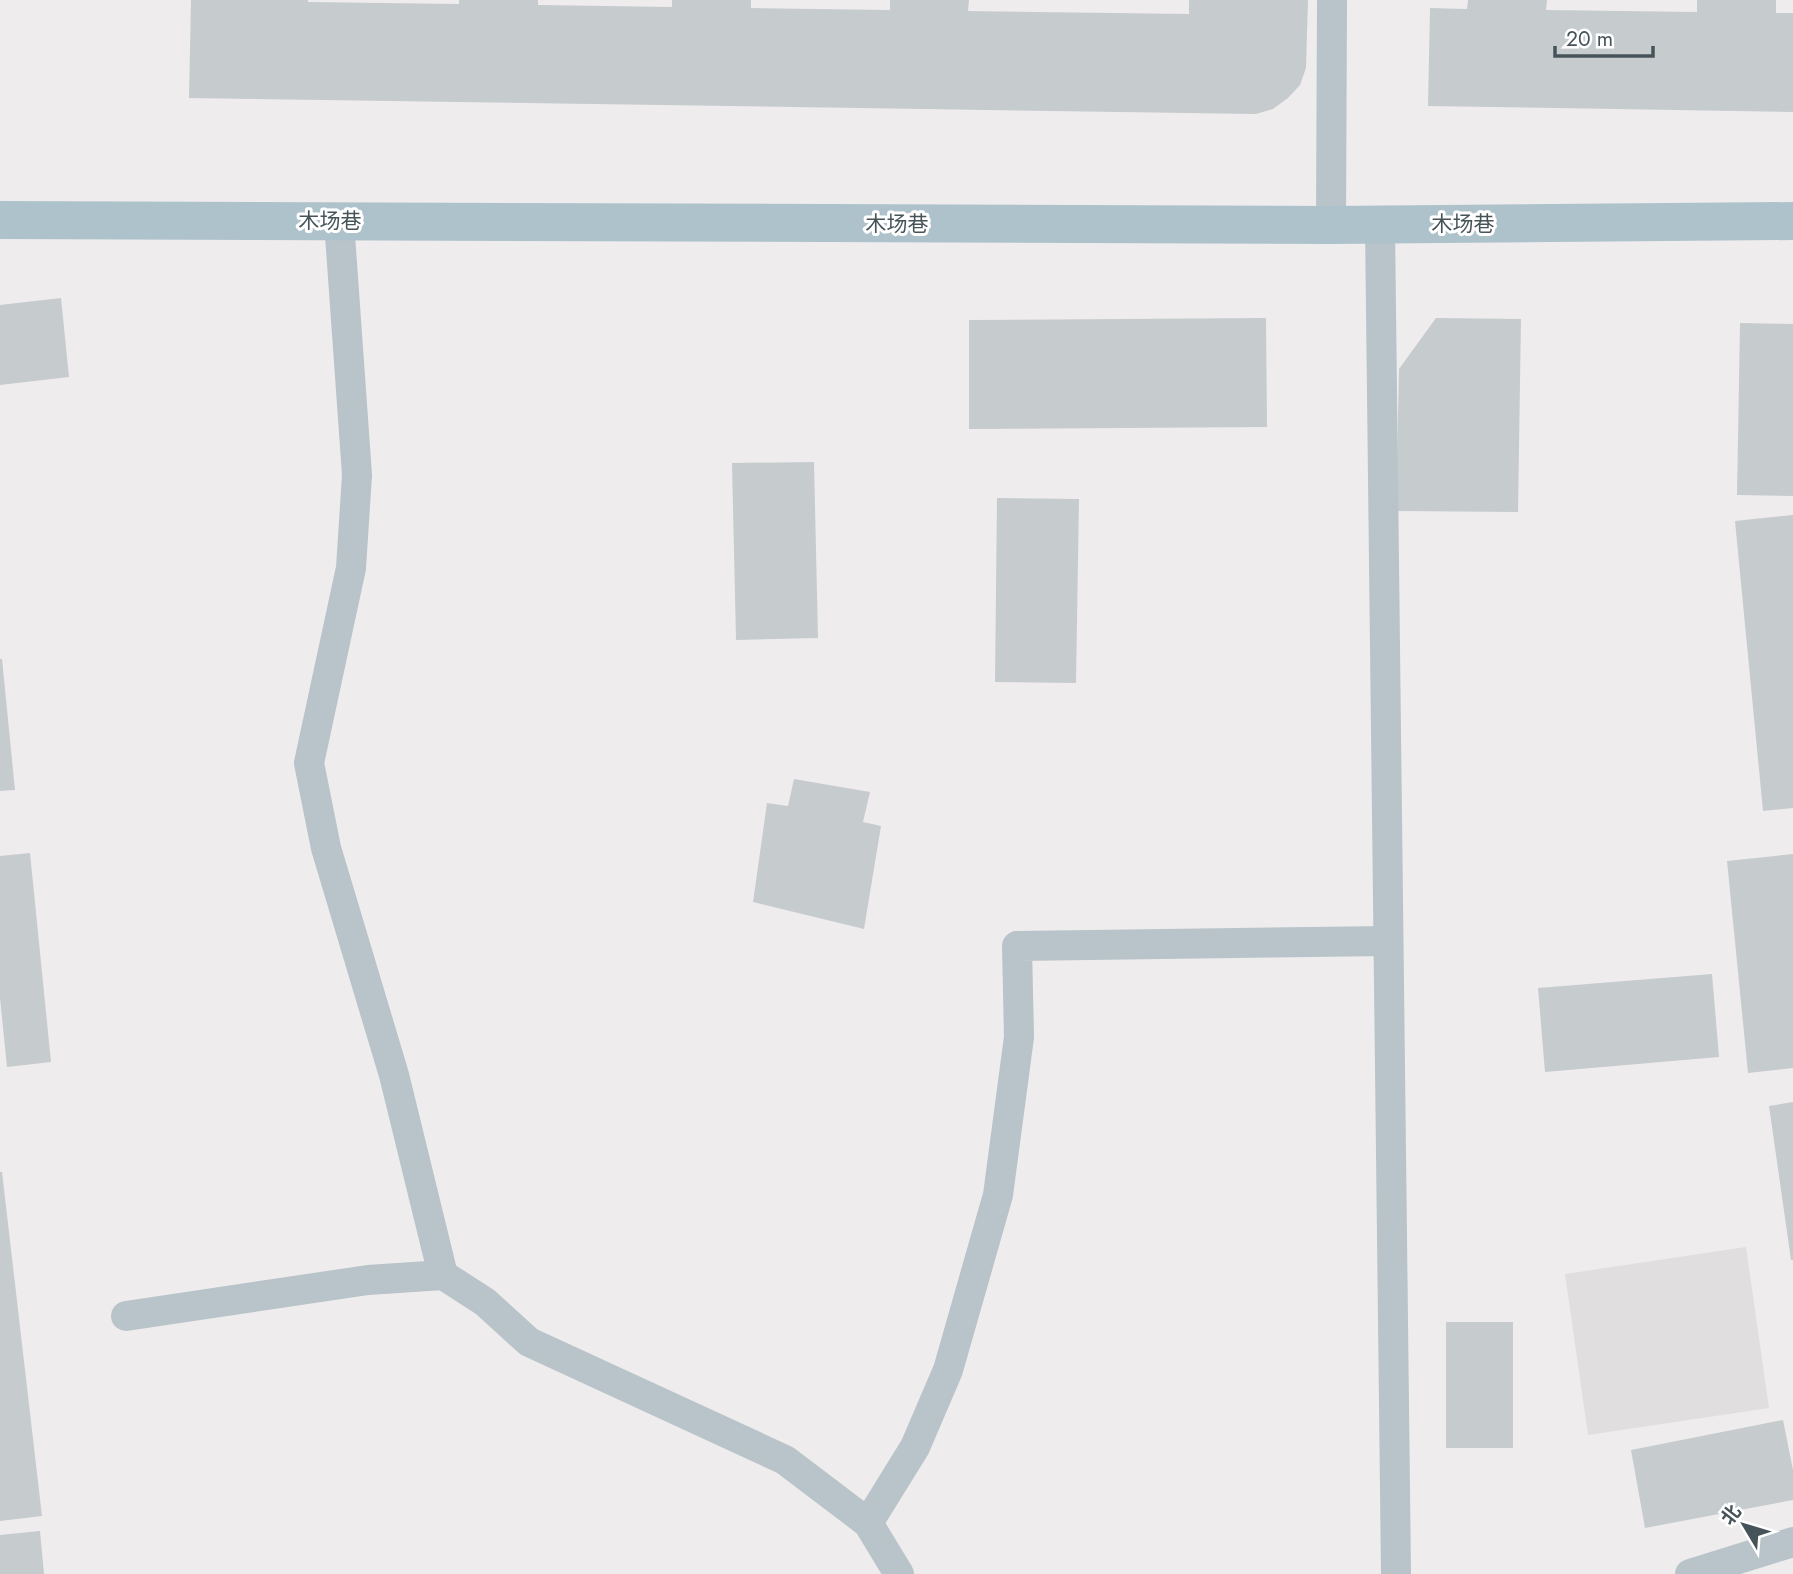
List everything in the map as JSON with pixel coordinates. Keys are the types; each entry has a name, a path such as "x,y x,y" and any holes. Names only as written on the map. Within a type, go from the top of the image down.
{"main road":[{"name":"木场巷","path":"0,220 1331,226 1793,222"}],"street":[{"path":"1331,226 1332,0"},
{"path":"339,221 357,475 351,568 309,763 326,848 394,1075 443,1275"},
{"path":"1380,225 1396,1574"},
{"path":"867,1523 915,1447 948,1370 998,1195 1019,1037 1017,946 1388,942"},
{"path":"126,1316 368,1280 443,1275 485,1302 529,1342 785,1460 867,1523 899,1574"},
{"path":"1690,1574 1793,1542"}],"shaded area":[{"path":"1746,1247 1769,1408 1588,1435 1565,1274"}],"building":[{"path":"191,0 459,4 459,0 538,0 538,5 672,7 672,0 751,0 751,8 890,10 890,0 969,0 968,11 1189,14 1189,0 1308,0 1306,68 1300,85 1288,98 1273,109 1256,114 189,98"},
{"path":"1468,0 1547,0 1546,10 1697,12 1697,0 1776,0 1776,13 1793,13 1793,112 1428,106 1430,8 1467,9"},
{"path":"61,298 69,377 0,385 0,305"},
{"path":"1266,318 1267,427 969,429 969,320"},
{"path":"1436,318 1521,319 1518,512 1396,511 1399,369"},
{"path":"1740,323 1793,324 1793,496 1737,495"},
{"path":"814,462 818,638 736,640 732,463"},
{"path":"997,498 1079,499 1076,683 995,682"},
{"path":"1793,515 1793,808 1763,811 1735,521"},
{"path":"0,659 15,790 0,791"},
{"path":"794,779 870,792 863,822 881,826 864,929 753,902 767,803 788,806"},
{"path":"30,853 51,1062 7,1067 0,998 0,856"},
{"path":"1793,854 1793,1068 1748,1073 1727,861"},
{"path":"1712,974 1719,1057 1545,1072 1538,988"},
{"path":"1793,1102 1793,1260 1791,1260 1769,1106"},
{"path":"0,1172 42,1516 0,1521"},
{"path":"1446,1322 1513,1322 1513,1448 1446,1448"},
{"path":"1783,1420 1793,1470 1793,1500 1645,1528 1631,1450"},
{"path":"40,1531 44,1574 0,1574 0,1535"}]}
